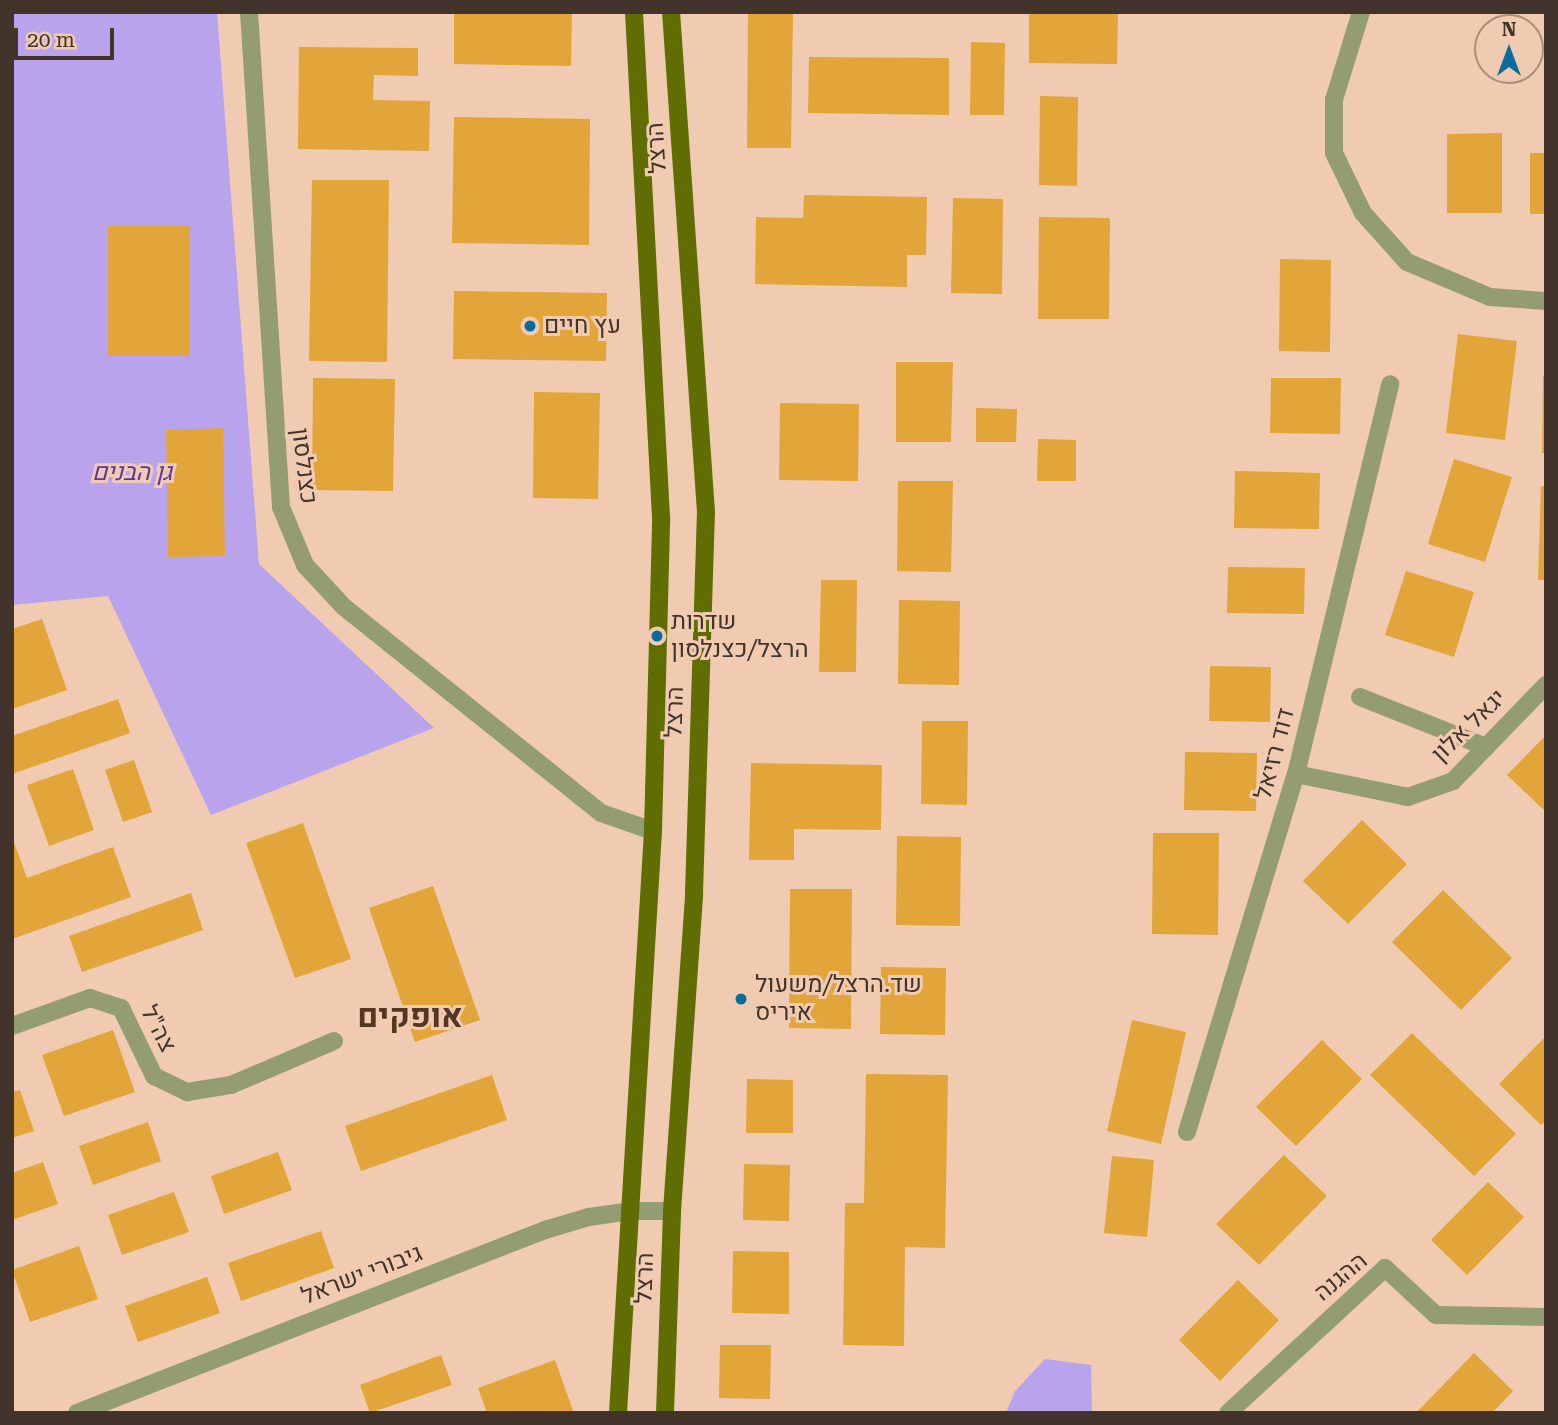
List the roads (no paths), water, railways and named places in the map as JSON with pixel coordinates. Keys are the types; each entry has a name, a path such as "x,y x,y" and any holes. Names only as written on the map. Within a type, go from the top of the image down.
{"main road":[{"name":"הרצל","path":"618,1413 653,831 661,517 634,12"},
{"name":"הרצל","path":"665,1413 672,1211 694,893 706,512 671,12"}],"street":[{"name":"כצנלסון","path":"248,12 281,507 305,565 344,607 601,813 653,831"},
{"path":"1361,12 1334,100 1334,153 1363,213 1407,262 1490,297 1546,301"},
{"name":"דוד רזיאל","path":"1187,1132 1296,774 1390,384"},
{"name":"יגאל אלון","path":"1296,774 1408,797 1453,781 1546,685"},
{"path":"1360,698 1486,747"},
{"name":"צה\"ל","path":"12,1026 90,998 121,1009 154,1076 187,1092 231,1085 334,1041"},
{"name":"גיבורי ישראל","path":"77,1413 545,1230 589,1217 630,1211 672,1211"},
{"name":"ההגנה","path":"1228,1413 1385,1268 1436,1315 1546,1317"}],"place":[{"name":"עץ חיים","path":"530,326"},
{"name":"שדרות הרצל/כצנלסון","path":"657,636"},
{"name":"שד.הרצל/משעול איריס","path":"741,999"}],"district":[{"name":"אופקים","path":"410,1016"}],"park label":[{"name":"גן הבנים","path":"132,473"}]}
